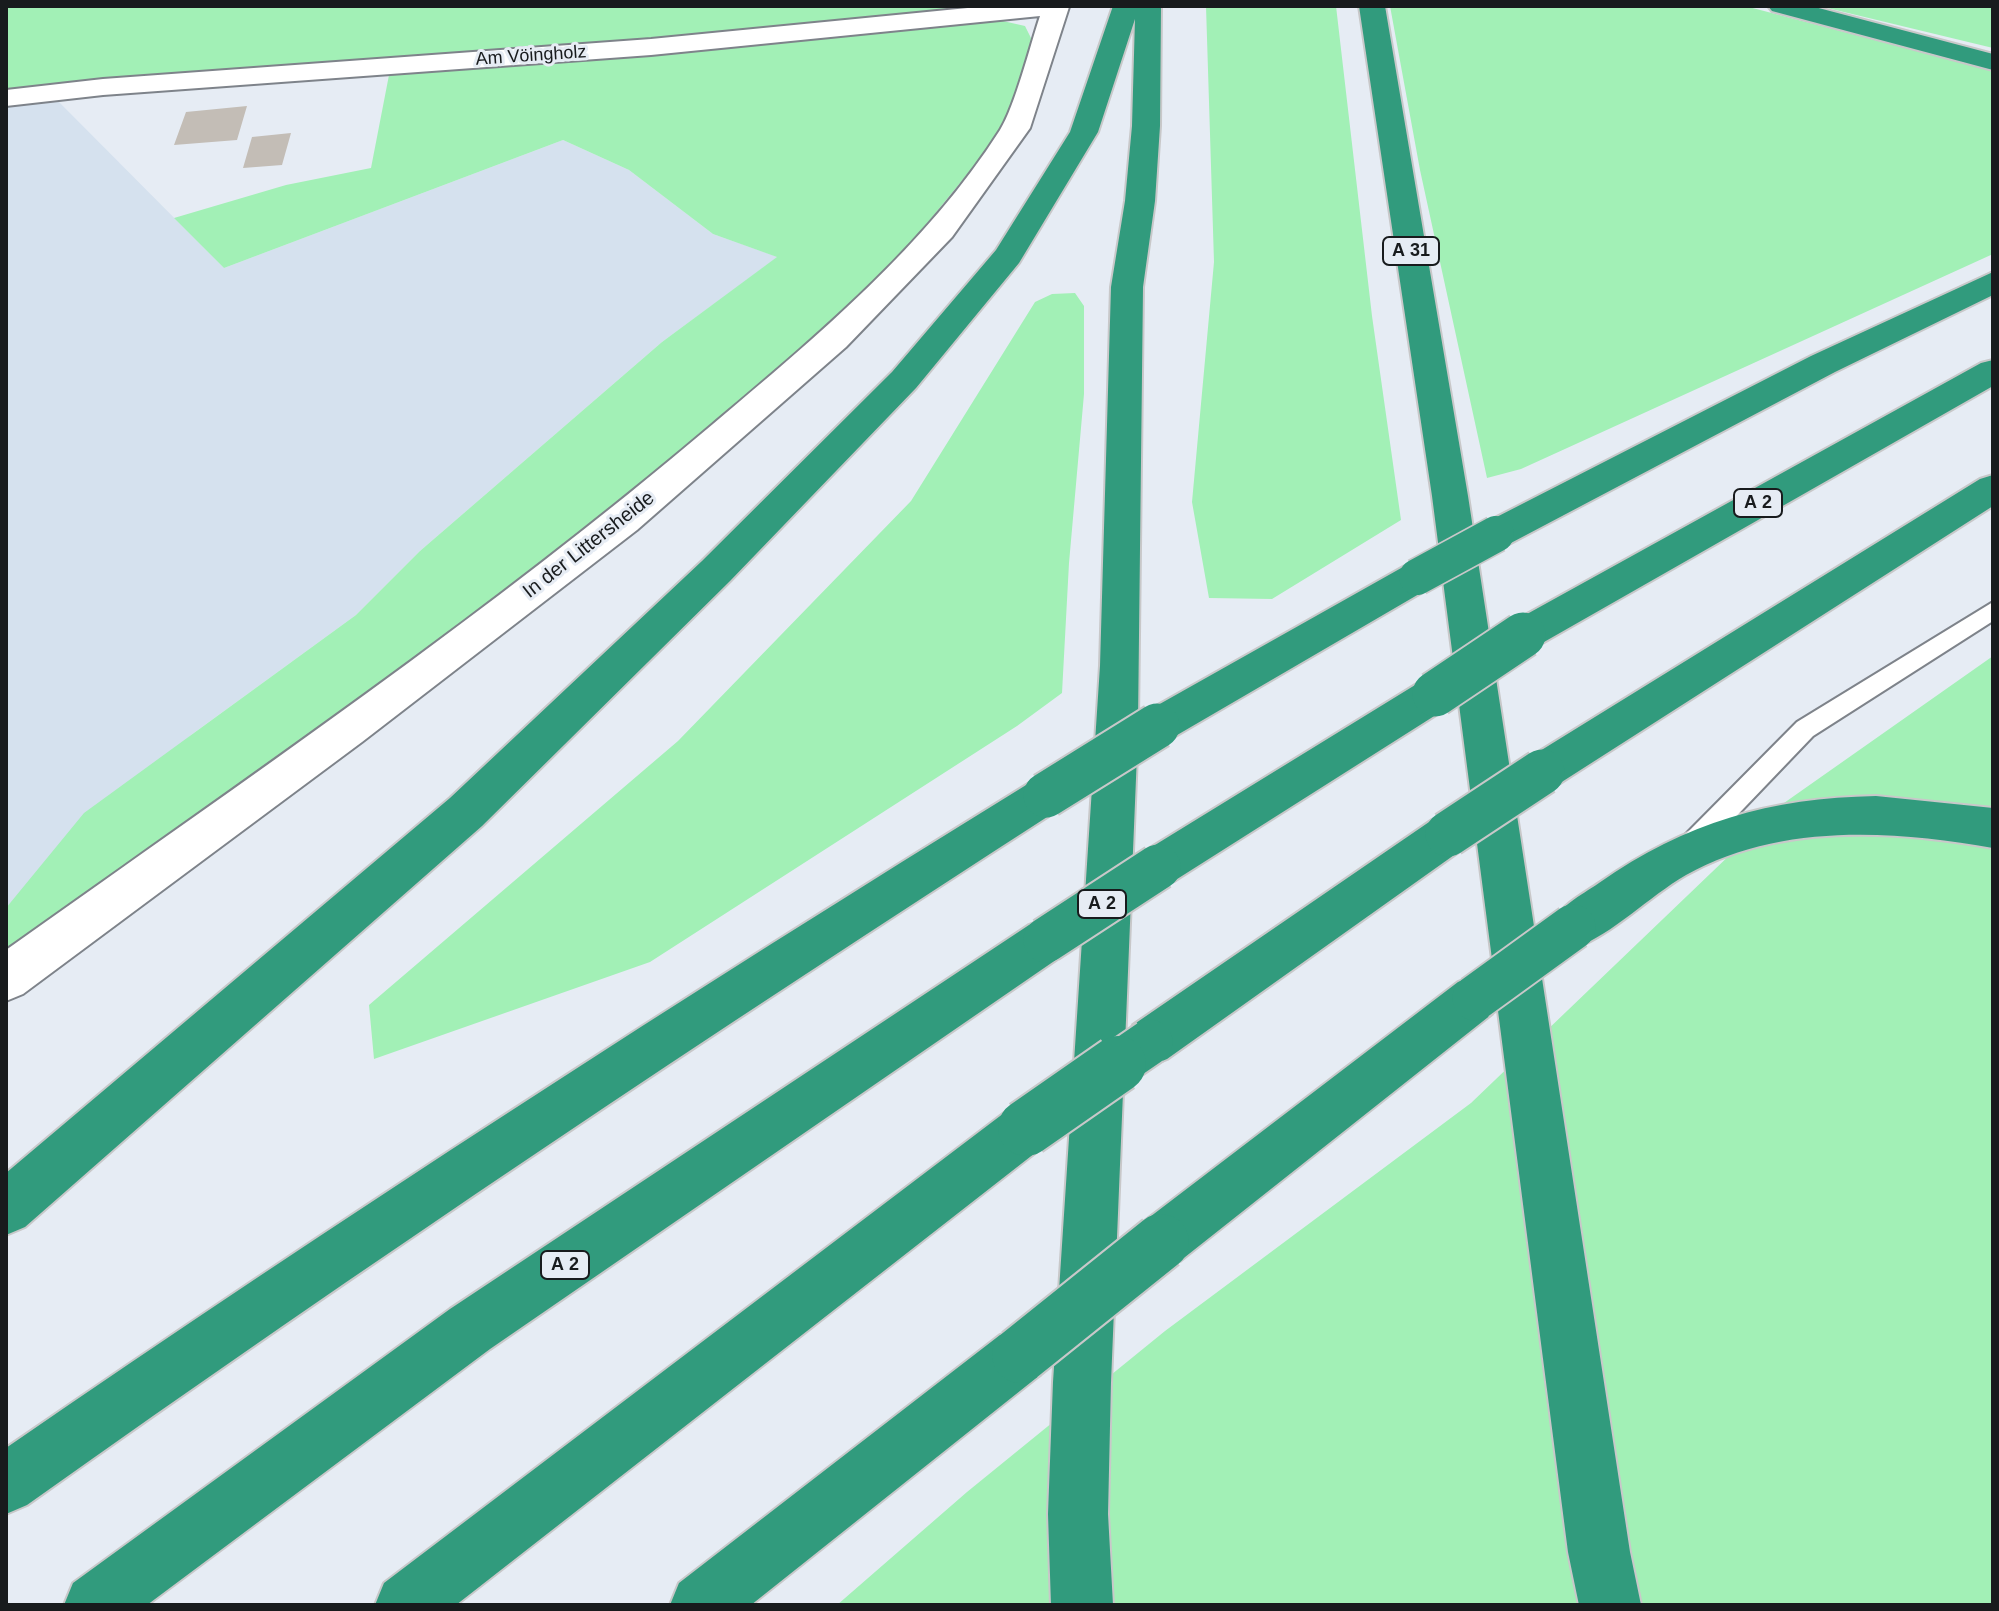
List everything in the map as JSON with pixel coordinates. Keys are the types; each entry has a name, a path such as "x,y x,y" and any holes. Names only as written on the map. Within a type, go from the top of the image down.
{"highway":[{"path":"6,1208 466,812 716,571 904,380 1008,256 1084,132 1126,6"},
{"path":"1082,1605 1078,1514 1082,1396 1120,666 1127,287 1140,201 1146,126 1148,6"},
{"name":"A 31","path":"1372,6 1450,496 1599,1552 1610,1605"},
{"path":"1781,6 1993,62"},
{"path":"6,1484 243,1317 742,987 1157,726 1496,534 1823,364 1993,282"},
{"name":"A 2","path":"95,1605 470,1329 1158,867 1435,694 1523,635 1993,371"},
{"path":"406,1605 1026,1128 1448,834 1993,488"},
{"path":"701,1605 1475,998 1573,927 1684,854 1740,833 1794,821 1861,813 1939,817 1993,828"}],"street":[{"name":"Am Vöingholz","path":"6,98 103,87 651,47 1056,7"},
{"name":"In der Littersheide","path":"6,978 347,730 624,520 834,339 941,230 1016,128 1056,7"}],"lane":[{"path":"1684,854 1805,729 1993,610"}],"shaded area":[{"path":"57,100 224,268 563,140 629,170 713,234 778,257 662,342 420,551 356,615 191,735 6,908 6,107"}],"green space":[{"path":"6,6 1057,6 6,98"},
{"path":"1206,6 1336,6 1372,316 1401,520 1272,599 1209,598 1192,502 1214,262"},
{"path":"1390,6 1745,6 1993,71 1993,254 1521,469 1487,478 1420,170"},
{"path":"1819,6 1993,6 1993,48"},
{"path":"994,19 1025,26 1031,38 1031,54 1010,110 987,150 884,276 679,459 6,968 6,908 84,813 356,615 420,551 662,342 777,257 713,234 629,170 563,140 224,268 174,218 286,185 371,168 389,75 692,51"},
{"path":"1075,293 1084,306 1084,394 1069,563 1062,693 1017,726 650,962 374,1059 369,1005 678,741 911,501 1035,302 1052,294"},
{"path":"1993,656 1993,1605 837,1605 967,1492 1165,1331 1471,1103 1784,803"}],"building":[{"path":"247,106 237,140 174,145 186,112"},
{"path":"291,133 282,165 243,168 252,137"}]}
